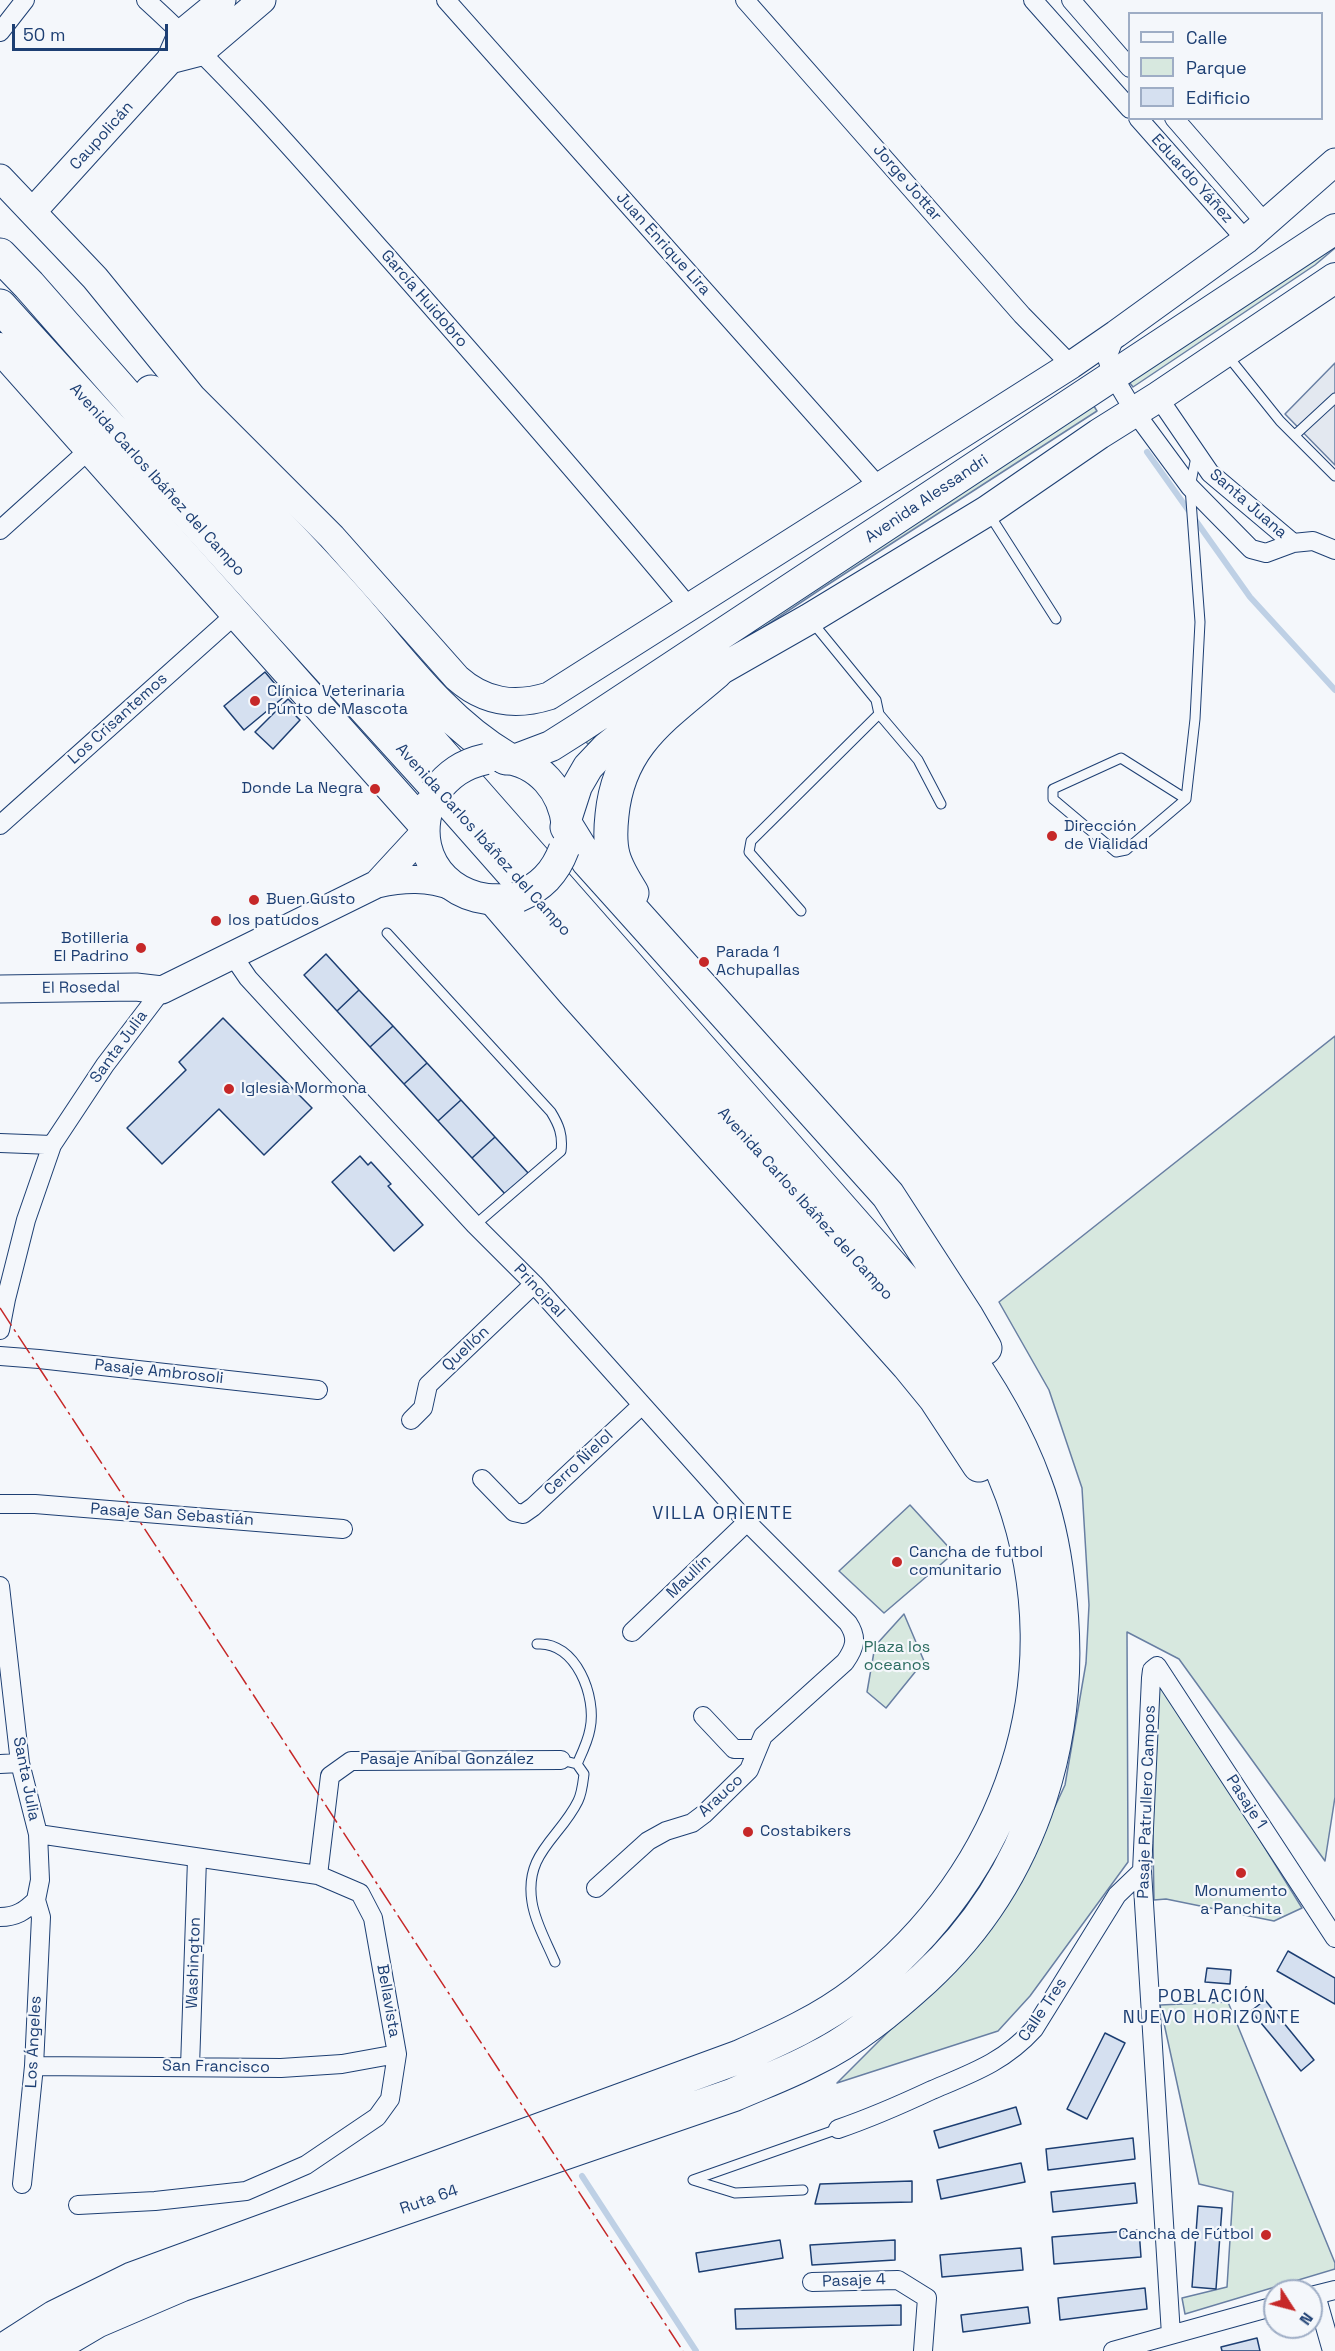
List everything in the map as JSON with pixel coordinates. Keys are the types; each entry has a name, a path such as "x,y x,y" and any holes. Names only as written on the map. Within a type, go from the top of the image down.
{"highway":[{"name":"Avenida Carlos Ibáñez del Campo","path":"0,255 29,285 932,1310 973,1363 1008,1421 1022,1451 1036,1483 1051,1539 1063,1639 1063,1687 1059,1722 1043,1792 1018,1851 996,1892 951,1951 896,2003 868,2025 816,2059"},
{"path":"29,285 62,308 114,354 291,538 444,709 502,759"},
{"name":"Avenida Carlos Ibáñez del Campo","path":"0,306 449,801 906,1318 952,1378 980,1423 1012,1495 1030,1566 1035,1600 1036,1663 1028,1728 1019,1764 1001,1813 973,1866 936,1917 898,1959 840,2004 807,2024 739,2057 594,2110"},
{"path":"666,947 616,868 611,852 610,832 613,804 617,782 625,764 644,735 716,672"},
{"path":"566,832 588,861 888,1194 982,1343 1006,1400 1022,1451"},
{"path":"507,899 574,992 935,1398 983,1472 1030,1566"},
{"name":"Ruta 64","path":"46,2351 98,2321 182,2285 733,2095 816,2059"},
{"name":"Ruta 64","path":"2,2351 55,2317 132,2279 594,2110"}],"main road":[{"name":"Caupolicán","path":"33,211 170,60 182,33 222,0"},
{"path":"170,60 201,52 262,0"},
{"name":"Avenida Alessandri","path":"690,608 1116,334 1256,232 1335,162"},
{"path":"0,178 115,300 192,397 332,537 448,669 466,686 482,696 510,703 549,696 690,608"},
{"name":"Avenida Alessandri","path":"502,759 551,746 581,728 1112,374 1335,229"},
{"path":"566,832 561,800 549,782 533,768 502,759 471,762 444,780 435,792 428,808 424,829 431,859 440,875 454,887 479,899 507,899 538,886 547,879 560,860 577,786 588,766 636,724 716,672 987,512 1335,278"},
{"name":"Avenida Carlos Ibáñez del Campo","path":"0,348 237,613 424,829"},
{"name":"Santa Julia","path":"377,884 424,829"},
{"name":"Santa Julia","path":"162,990 377,884 411,879 440,882 454,887"},
{"name":"El Rosedal","path":"0,989 136,987 162,990"}],"street":[{"path":"0,32 25,0"},
{"name":"García Huidobro","path":"146,0 201,52 329,191 567,461 690,608"},
{"name":"Juan Enrique Lira","path":"446,0 879,488"},
{"name":"Jorge Jottar","path":"744,0 1022,315 1071,365"},
{"path":"1033,0 1128,107"},
{"path":"1071,0 1128,66"},
{"name":"Eduardo Yáñez","path":"1140,120 1256,232"},
{"name":"Eduardo Yáñez","path":"1175,120 1256,232"},
{"path":"1116,334 1107,358 1112,374 1146,404"},
{"name":"Santa Juana","path":"1146,404 1197,455 1210,473 1293,543 1266,553 1251,549 1190,487 1146,404"},
{"path":"0,530 90,449"},
{"path":"1293,543 1313,541 1335,550"},
{"name":"Los Crisantemos","path":"0,825 237,613"},
{"name":"Principal","path":"233,956 248,978 475,1225 534,1284 747,1522 848,1623"},
{"name":"Santa Julia","path":"0,1330 3,1299 26,1220 52,1145 105,1065 162,990"},
{"path":"0,1143 52,1145"},
{"name":"Quellón","path":"411,1420 423,1408 428,1385 534,1284"},
{"name":"Pasaje Ambrosoli","path":"0,1356 318,1390"},
{"name":"Cerro Ñielol","path":"482,1479 514,1512 523,1514 642,1405"},
{"name":"Pasaje San Sebastián","path":"0,1504 35,1504 344,1528"},
{"name":"Maullín","path":"632,1632 747,1522"},
{"name":"Santa Julia","path":"0,1586 20,1763 38,1834 40,1880 36,1900"},
{"name":"Arauco","path":"596,1888 648,1841 666,1831 692,1823 704,1814 749,1770 763,1736 845,1662 852,1652 856,1642 855,1632 848,1623"},
{"name":"Pasaje Patrullero Campos","path":"1157,1666 1152,1670 1151,1678 1142,1871 1171,2335"},
{"name":"Pasaje 1","path":"1157,1666 1335,1938"},
{"path":"703,1716 734,1749 757,1749"},
{"name":"Pasaje Aníbal González","path":"318,1875 330,1776 351,1761 569,1762"},
{"path":"0,1764 20,1763"},
{"name":"Bellavista","path":"38,1834 318,1875 360,1893 373,1917 397,2054 390,2098 377,2117 306,2165 246,2191 155,2201 78,2205"},
{"name":"Washington","path":"190,2067 197,1859"},
{"name":"Calle Tres","path":"837,2129 877,2116 997,2061 1018,2046 1034,2029 1117,1895 1142,1871"},
{"path":"0,1917 12,1917 25,1911 36,1900"},
{"name":"Los Ángeles","path":"22,2184 34,2066 41,1917 36,1900"},
{"name":"San Francisco","path":"34,2066 281,2068 342,2064 397,2054"},
{"name":"Pasaje 4","path":"812,2282 898,2280 927,2298 923,2351"},
{"path":"1113,2351 1263,2309"},
{"path":"1323,2323 1332,2351"}],"lane":[{"path":"1225,352 1281,421 1335,476"},
{"path":"1295,435 1335,398"},
{"path":"1186,799 1121,758 1053,789 1053,799 1116,852 1126,850 1186,799 1195,719 1200,621 1190,487 1197,455"},
{"path":"987,512 1056,619"},
{"path":"809,619 876,700 879,714 918,760 941,804"},
{"path":"801,911 749,852 751,841 879,714"},
{"path":"387,933 551,1112 560,1126 563,1139 561,1151 475,1225"},
{"path":"537,1644 546,1644 561,1649 585,1678 590,1700 591,1727 569,1762 584,1774 579,1800 544,1846 531,1881 532,1904 555,1962"},
{"path":"803,2190 735,2193 693,2180 837,2129"}],"green space":[{"path":"1335,239 1335,248 1315,265 1133,387 1126,378"},
{"path":"1092,403 1097,411 821,589 588,744 584,740"},
{"path":"1335,1036 1335,1797 1325,1861 1179,1659 1127,1632 1128,1862 1030,1996 998,2031 837,2083 952,1968 1026,1869 1065,1785 1086,1663 1089,1605 1082,1488 1049,1390 999,1302"},
{"name":"Cancha de futbol comunitario","path":"910,1505 954,1553 884,1613 839,1571"},
{"name":"Plaza los oceanos","path":"904,1614 924,1661 886,1708 867,1692 875,1646"},
{"path":"1157,1673 1302,1908 1274,1921 1166,1899 1154,1900 1152,1786"},
{"path":"1228,2002 1335,2263 1335,2269 1302,2279 1263,2279 1263,2291 1185,2314 1182,2298 1227,2287 1233,2192 1199,2184 1160,2005"}],"shaded area":[{"path":"1335,363 1335,465 1285,414"}],"building":[{"name":"Clínica Veterinaria Punto de Mascota","path":"265,672 285,696 244,730 224,706"},
{"path":"288,699 296,707 291,711 300,720 273,749 255,732"},
{"path":"326,954 359,990 337,1011 304,975"},
{"path":"359,990 393,1026 370,1047 337,1011"},
{"name":"Iglesia Mormona","path":"223,1018 312,1108 264,1155 219,1109 162,1164 127,1128 186,1070 179,1062"},
{"path":"393,1026 427,1063 404,1084 370,1047"},
{"path":"427,1063 461,1100 438,1121 404,1084"},
{"path":"461,1100 495,1137 472,1158 438,1121"},
{"path":"495,1137 529,1174 506,1195 472,1158"},
{"path":"360,1156 368,1165 371,1162 391,1184 388,1186 423,1225 394,1251 332,1182"},
{"path":"1288,1951 1335,1978 1335,2004 1277,1971"},
{"path":"1207,1968 1231,1970 1230,1984 1205,1982"},
{"path":"1265,2000 1314,2060 1301,2071 1251,2011"},
{"path":"1105,2033 1125,2043 1087,2119 1067,2109"},
{"path":"1016,2107 1021,2124 939,2148 934,2131"},
{"path":"1133,2138 1135,2159 1048,2170 1046,2149"},
{"path":"1021,2163 1025,2182 941,2199 937,2180"},
{"path":"912,2181 912,2202 815,2204 820,2184"},
{"path":"1135,2183 1137,2203 1053,2212 1051,2192"},
{"path":"1198,2206 1222,2208 1216,2289 1192,2287"},
{"path":"1139,2230 1141,2257 1054,2264 1052,2237"},
{"path":"780,2240 783,2258 699,2272 696,2253"},
{"path":"895,2240 895,2260 812,2265 810,2245"},
{"path":"1021,2248 1023,2270 942,2277 940,2255"},
{"path":"1145,2288 1147,2309 1060,2320 1058,2298"},
{"path":"901,2305 901,2325 736,2329 735,2309"},
{"path":"1028,2307 1030,2323 963,2332 961,2315"},
{"path":"1257,2338 1260,2351 1222,2351 1221,2347"}],"waterway":[{"path":"1147,452 1250,597 1335,690"},
{"path":"582,2176 696,2351"}],"power":[{"path":"0,1308 683,2351"}],"place":[{"name":"Clínica Veterinaria Punto de Mascota","path":"255,701"},
{"name":"Donde La Negra","path":"375,789"},
{"name":"Dirección de Vialidad","path":"1052,836"},
{"name":"Buen Gusto","path":"254,900"},
{"name":"los patudos","path":"216,921"},
{"name":"Botilleria El Padrino","path":"141,948"},
{"name":"Parada 1 Achupallas","path":"704,962"},
{"name":"Iglesia Mormona","path":"229,1089"},
{"name":"Cancha de futbol comunitario","path":"897,1562"},
{"name":"Costabikers","path":"748,1832"},
{"name":"Monumento a Panchita","path":"1241,1873"},
{"name":"Cancha de Fútbol","path":"1266,2235"}],"district":[{"name":"VILLA ORIENTE","path":"723,1514"},
{"name":"POBLACIÓN NUEVO HORIZONTE","path":"1212,2007"}]}
